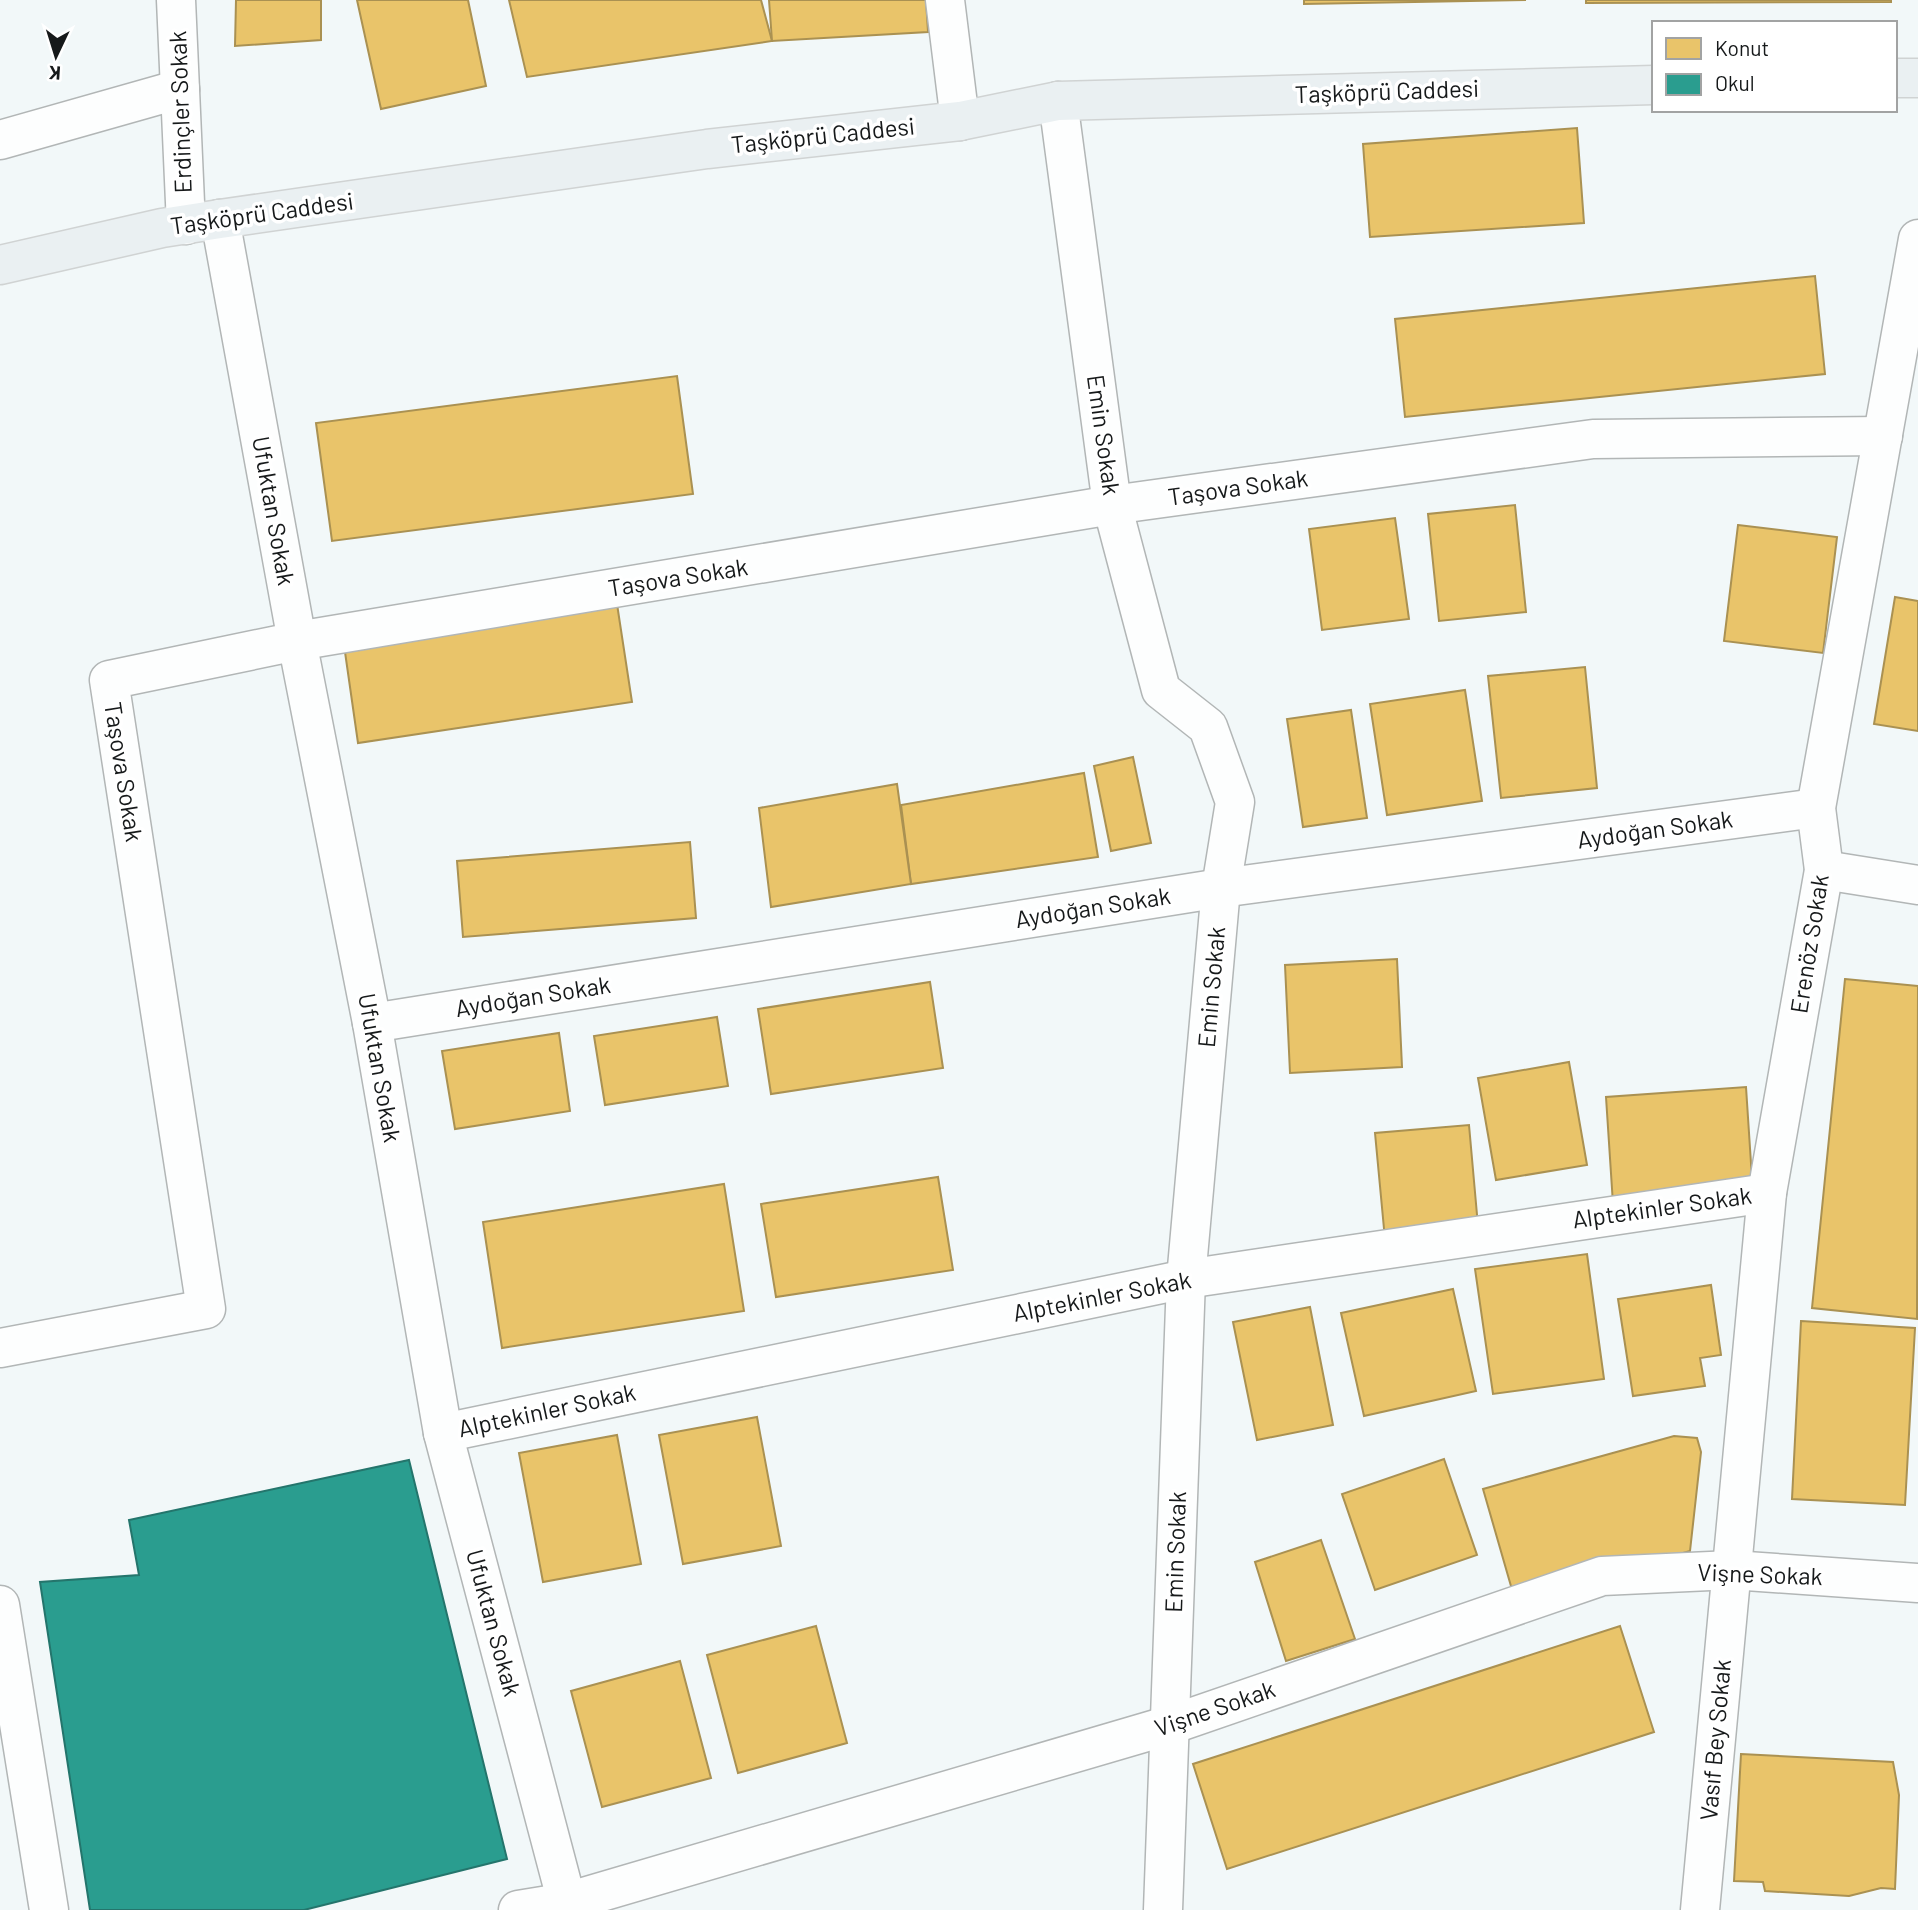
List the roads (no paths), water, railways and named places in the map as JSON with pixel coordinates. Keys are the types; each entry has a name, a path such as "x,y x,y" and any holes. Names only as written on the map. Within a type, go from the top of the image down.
{"main road":[{"path":"1897,78 1918,78"},
{"name":"Taşköprü Caddesi","path":"0,265 203,222 707,149 960,121 1058,101 1652,85"}],"street":[{"name":"Erdinçler Sokak","path":"176,0 180,89 203,222"},
{"path":"945,0 960,121"},
{"path":"0,140 180,89"},
{"name":"Emin Sokak","path":"1058,101 1112,505 1161,690 1208,727 1235,802 1221,888 1186,1279 1163,1910"},
{"name":"Ufuktan Sokak","path":"203,222 297,641 372,1023 443,1433 568,1906"},
{"name":"Erenöz Sokak","path":"1732,1570 1767,1193 1824,870 1816,808 1918,239"},
{"name":"Taşova Sokak","path":"0,1348 206,1309 109,680 297,641 1112,505 1593,439 1883,436"},
{"name":"Aydoğan Sokak","path":"372,1023 1221,888 1816,808"},
{"path":"1824,870 1918,885"},
{"name":"Alptekinler Sokak","path":"443,1433 1186,1279 1767,1193"},
{"name":"Vişne Sokak","path":"518,1910 568,1906 1170,1725 1602,1576 1732,1570 1918,1583"},
{"name":"Vasıf Bey Sokak","path":"1700,1910 1732,1570"},
{"path":"0,1605 49,1910"}]}
